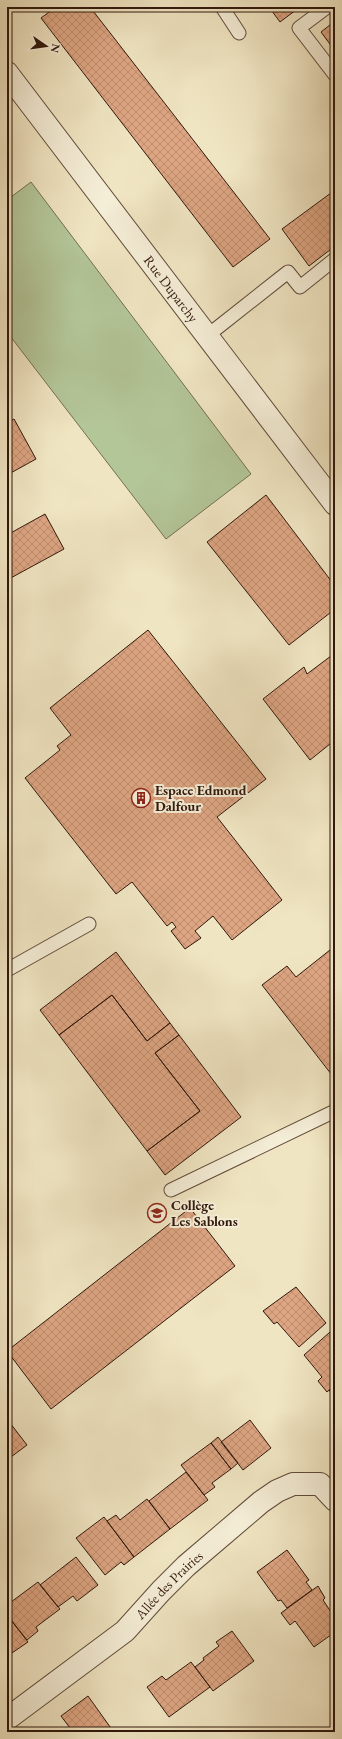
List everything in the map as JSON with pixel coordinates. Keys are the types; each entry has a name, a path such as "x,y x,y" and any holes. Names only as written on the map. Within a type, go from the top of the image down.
{"street":[{"name":"Rue Duparchy","path":"7,73 335,504"},
{"name":"Allée des Prairies","path":"7,1719 125,1631 186,1566 261,1502 277,1491 293,1484 320,1484 335,1500"}],"lane":[{"path":"222,7 239,33"},
{"path":"327,7 300,28 335,75"},
{"path":"207,336 288,272 300,287 335,259"},
{"path":"7,970 89,924"},
{"path":"171,1190 335,1111"}],"green space":[{"path":"31,182 251,474 166,539 7,332 7,200"}],"building":[{"path":"56,7 90,7 270,239 233,267 41,18"},
{"path":"269,7 300,7 280,22"},
{"path":"335,21 335,51 321,32"},
{"path":"335,190 335,246 309,266 282,229"},
{"path":"14,419 36,459 7,475 7,423"},
{"path":"266,495 335,586 335,609 289,645 207,542"},
{"path":"45,514 64,549 7,580 7,535"},
{"name":"Espace Edmond Dalfour","path":"148,630 266,779 217,817 282,900 232,940 213,916 195,931 201,938 185,949 171,931 176,927 172,922 167,926 132,882 116,894 25,778 60,750 57,746 71,735 50,708"},
{"path":"335,653 335,740 310,760 263,699 304,667 307,674"},
{"path":"335,946 335,1079 262,985 287,966 296,977"},
{"path":"116,952 170,1023 147,1041 112,995 59,1035 40,1010"},
{"path":"112,995 147,1041 170,1023 179,1035 155,1053 200,1111 147,1151 59,1035"},
{"path":"179,1035 241,1117 165,1175 147,1151 200,1111 155,1053"},
{"path":"335,1152 335,1163 330,1156"},
{"path":"190,1208 235,1266 51,1409 7,1351"},
{"path":"296,1287 326,1323 299,1347 277,1322 274,1324 263,1311"},
{"path":"330,1332 335,1338 335,1385 327,1392 318,1381 322,1377 304,1355"},
{"path":"335,1385 335,1397 329,1390"},
{"path":"7,1419 27,1445 7,1460"},
{"path":"250,1420 271,1448 243,1470 221,1442"},
{"path":"218,1437 238,1463 231,1469 211,1443"},
{"path":"211,1443 231,1469 212,1483 215,1487 204,1495 181,1465"},
{"path":"186,1472 208,1500 170,1529 149,1501"},
{"path":"147,1499 170,1529 134,1557 107,1521 116,1515 120,1520"},
{"path":"104,1517 134,1557 124,1565 121,1562 105,1575 76,1538"},
{"path":"287,1550 309,1580 306,1582 312,1590 287,1608 281,1600 278,1601 257,1572"},
{"path":"76,1557 98,1585 77,1601 73,1596 58,1607 40,1585"},
{"path":"38,1582 60,1609 36,1627 38,1631 27,1640 7,1615 7,1605"},
{"path":"318,1586 325,1598 323,1600 335,1618 335,1632 314,1647 295,1621 290,1625 281,1613"},
{"path":"7,1615 28,1642 9,1655 12,1658 7,1662"},
{"path":"232,1631 254,1661 213,1691 195,1667 204,1660 203,1658 219,1646 216,1642"},
{"path":"191,1662 210,1687 169,1717 147,1687 162,1676 166,1680"},
{"path":"88,1696 113,1731 73,1732 61,1716"}],"place":[{"name":"Espace Edmond Dalfour","path":"141,798"},
{"name":"Collège Les Sablons","path":"157,1213"}]}
